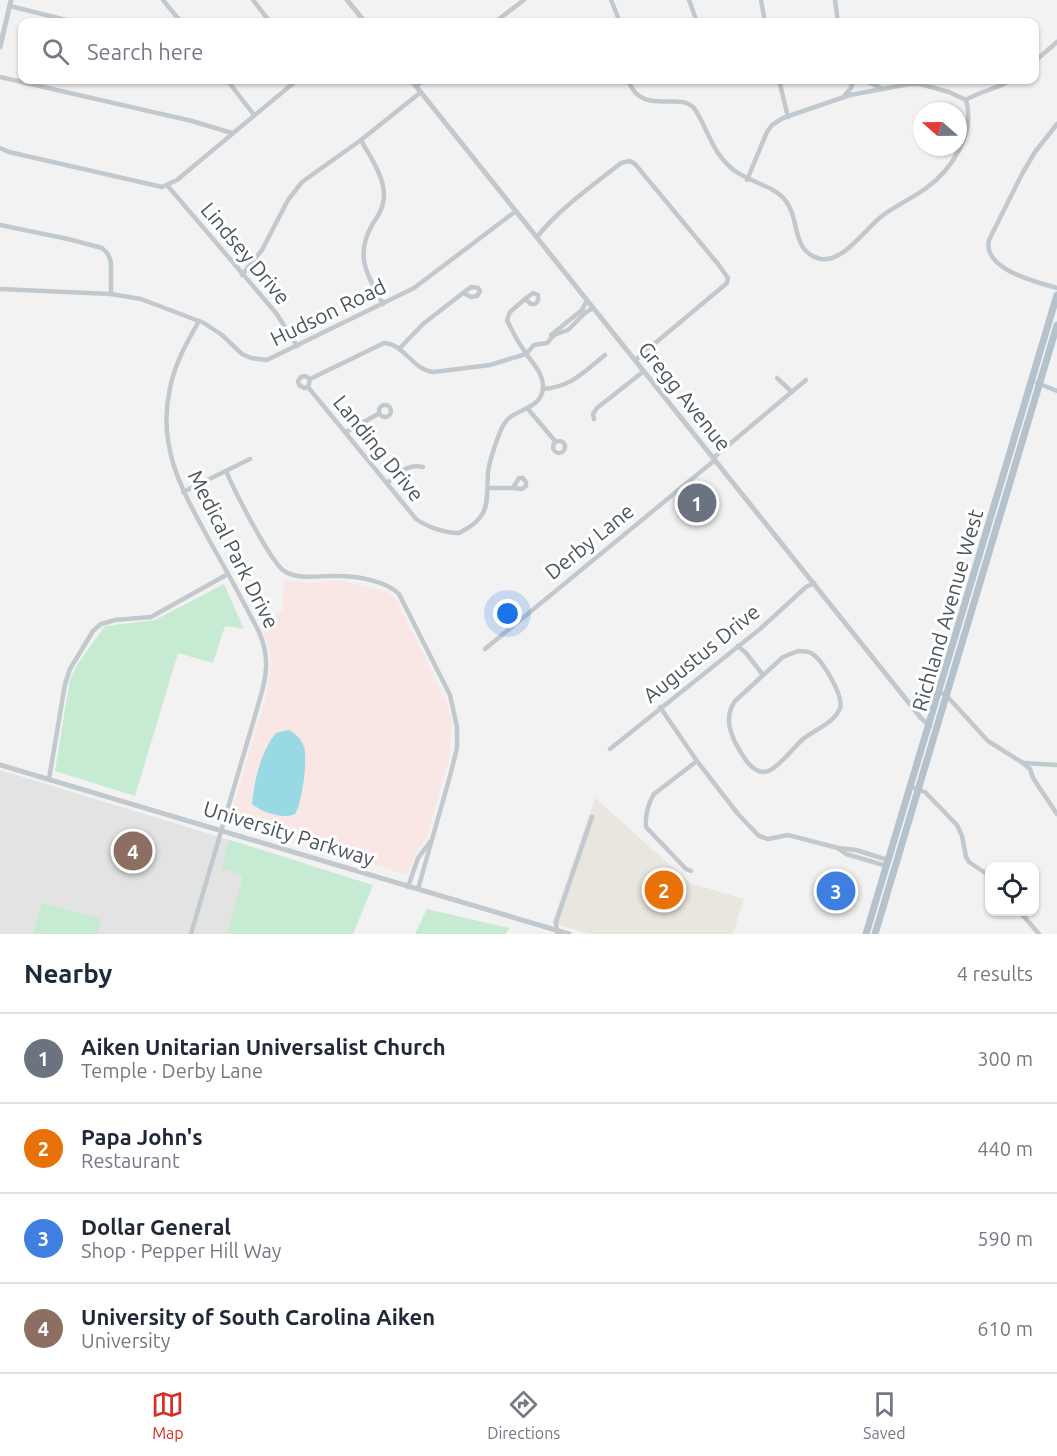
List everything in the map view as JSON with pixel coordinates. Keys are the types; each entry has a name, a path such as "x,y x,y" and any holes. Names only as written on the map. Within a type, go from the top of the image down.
{"main road":[{"name":"Richland Avenue West","path":"875,934 919,789 933,728 1035,382 1057,295"},
{"name":"Richland Avenue West","path":"1035,382 1057,325"},
{"name":"Richland Avenue West","path":"866,934 911,787 933,728"}],"street":[{"path":"163,0 178,18"},
{"path":"253,0 267,18"},
{"path":"347,0 362,18"},
{"path":"500,18 524,0"},
{"path":"611,0 618,18"},
{"path":"689,0 696,18"},
{"path":"761,0 764,18"},
{"path":"835,0 837,18"},
{"path":"0,47 10,3 61,18"},
{"path":"1039,58 1057,42"},
{"path":"0,77 18,81"},
{"path":"31,84 192,121 232,133"},
{"path":"229,84 254,115"},
{"path":"0,148 160,187 177,180 292,84"},
{"name":"Gregg Avenue","path":"414,84 921,718 933,728"},
{"path":"242,274 268,241 297,187 314,172 361,140 422,84"},
{"path":"631,84 638,95 645,99 655,102 685,103 694,107 717,152 732,170 747,180 775,192 785,200 803,248 818,258 833,258 842,253 882,216 924,190 946,169 966,133 968,106 966,100 949,92 920,84 909,84 844,97 788,117 775,122 769,129 747,180"},
{"path":"780,84 788,117"},
{"path":"844,97 852,84"},
{"path":"872,84 881,88"},
{"path":"966,100 1003,84"},
{"path":"1057,124 1035,152 1022,174 988,246 993,259 1012,272 1057,288"},
{"path":"361,140 382,182 384,194 382,208 369,232 363,255 368,277 383,304"},
{"path":"537,237 548,223 612,170 627,161 635,164 718,264 728,280 724,286 635,360"},
{"name":"Lindsey Drive","path":"167,185 276,313 297,345"},
{"name":"Hudson Road","path":"0,289 111,294 152,302 199,321 222,335 242,354 267,360 414,288 516,211"},
{"path":"0,225 102,248 111,262 111,294"},
{"path":"463,293 423,324 399,349 422,369 430,372 490,365 526,354 534,345 547,343 554,335 572,328 585,313 593,308"},
{"path":"525,299 511,310 507,320 537,369 543,389 561,386 575,380 605,355"},
{"path":"547,343 552,333 582,310 587,300"},
{"name":"Medical Park Drive","path":"191,934 260,702 268,664 265,645 259,632 183,492 169,451 166,410 176,367 199,321"},
{"name":"Landing Drive","path":"399,349 390,344 381,344 310,379 303,376 298,381 300,387 308,387 420,522 454,533 465,530 480,517 486,507 490,462 503,424 514,414 528,409 543,389"},
{"path":"594,418 593,414 597,408 644,370"},
{"path":"777,378 792,392"},
{"name":"Landing Drive","path":"308,387 310,379"},
{"name":"Derby Lane","path":"485,649 806,380"},
{"path":"1035,382 1057,391"},
{"path":"528,409 555,441"},
{"path":"346,432 378,414"},
{"path":"183,492 250,459"},
{"path":"387,483 409,466 423,467"},
{"path":"226,471 271,557 285,571 313,578 338,576 355,578 388,586 401,597 450,695 456,718 457,748 418,890"},
{"path":"489,488 513,488"},
{"path":"49,779 65,684 70,669 93,632 102,624 115,620 151,617 228,574"},
{"name":"Augustus Drive","path":"610,749 738,646 806,587 814,583"},
{"path":"738,646 763,675"},
{"path":"792,652 806,652 819,661 841,700 834,717 807,735 775,767 765,772 752,767 740,750 731,734 729,718 735,701 763,675 792,652"},
{"path":"943,693 994,746 1023,763 1057,814"},
{"path":"660,707 697,761 738,814 759,836 768,839 788,835 838,848 856,850 888,863"},
{"path":"691,871 686,869 646,826 645,820 650,799 654,794 697,761"},
{"path":"1023,763 1057,765"},
{"name":"University Parkway","path":"0,765 567,934"},
{"path":"911,787 925,792 957,825 969,862 985,873"},
{"path":"557,932 556,922 592,817"},
{"path":"408,886 418,858 432,840"},
{"path":"1023,916 1039,934"}],"shaded area":[{"path":"285,580 310,583 336,580 381,590 392,595 397,600 447,703 452,721 450,755 426,839 414,856 408,875 229,821 267,693 271,663 268,644 260,626 283,611 282,598"},
{"path":"0,770 305,863 275,934 0,934"},
{"path":"595,798 690,883 744,899 733,934 590,934 552,923"}],"green space":[{"path":"224,584 244,629 225,626 213,663 178,653 135,796 55,771 70,679 77,665 105,626 155,620"},
{"path":"229,840 373,885 353,934 227,934 243,876 222,868"},
{"path":"42,903 102,919 97,934 33,934"},
{"path":"427,909 509,928 506,934 415,934"}],"water":[{"path":"288,730 296,734 302,742 305,753 305,771 302,792 295,814 278,816 252,804 254,786 266,748 276,733"}],"place":[{"name":"Aiken Unitarian Universalist Church","path":"697,503"},
{"name":"University of South Carolina Aiken","path":"133,851"},
{"name":"Papa John's","path":"664,890"},
{"name":"Dollar General","path":"836,891"}]}
